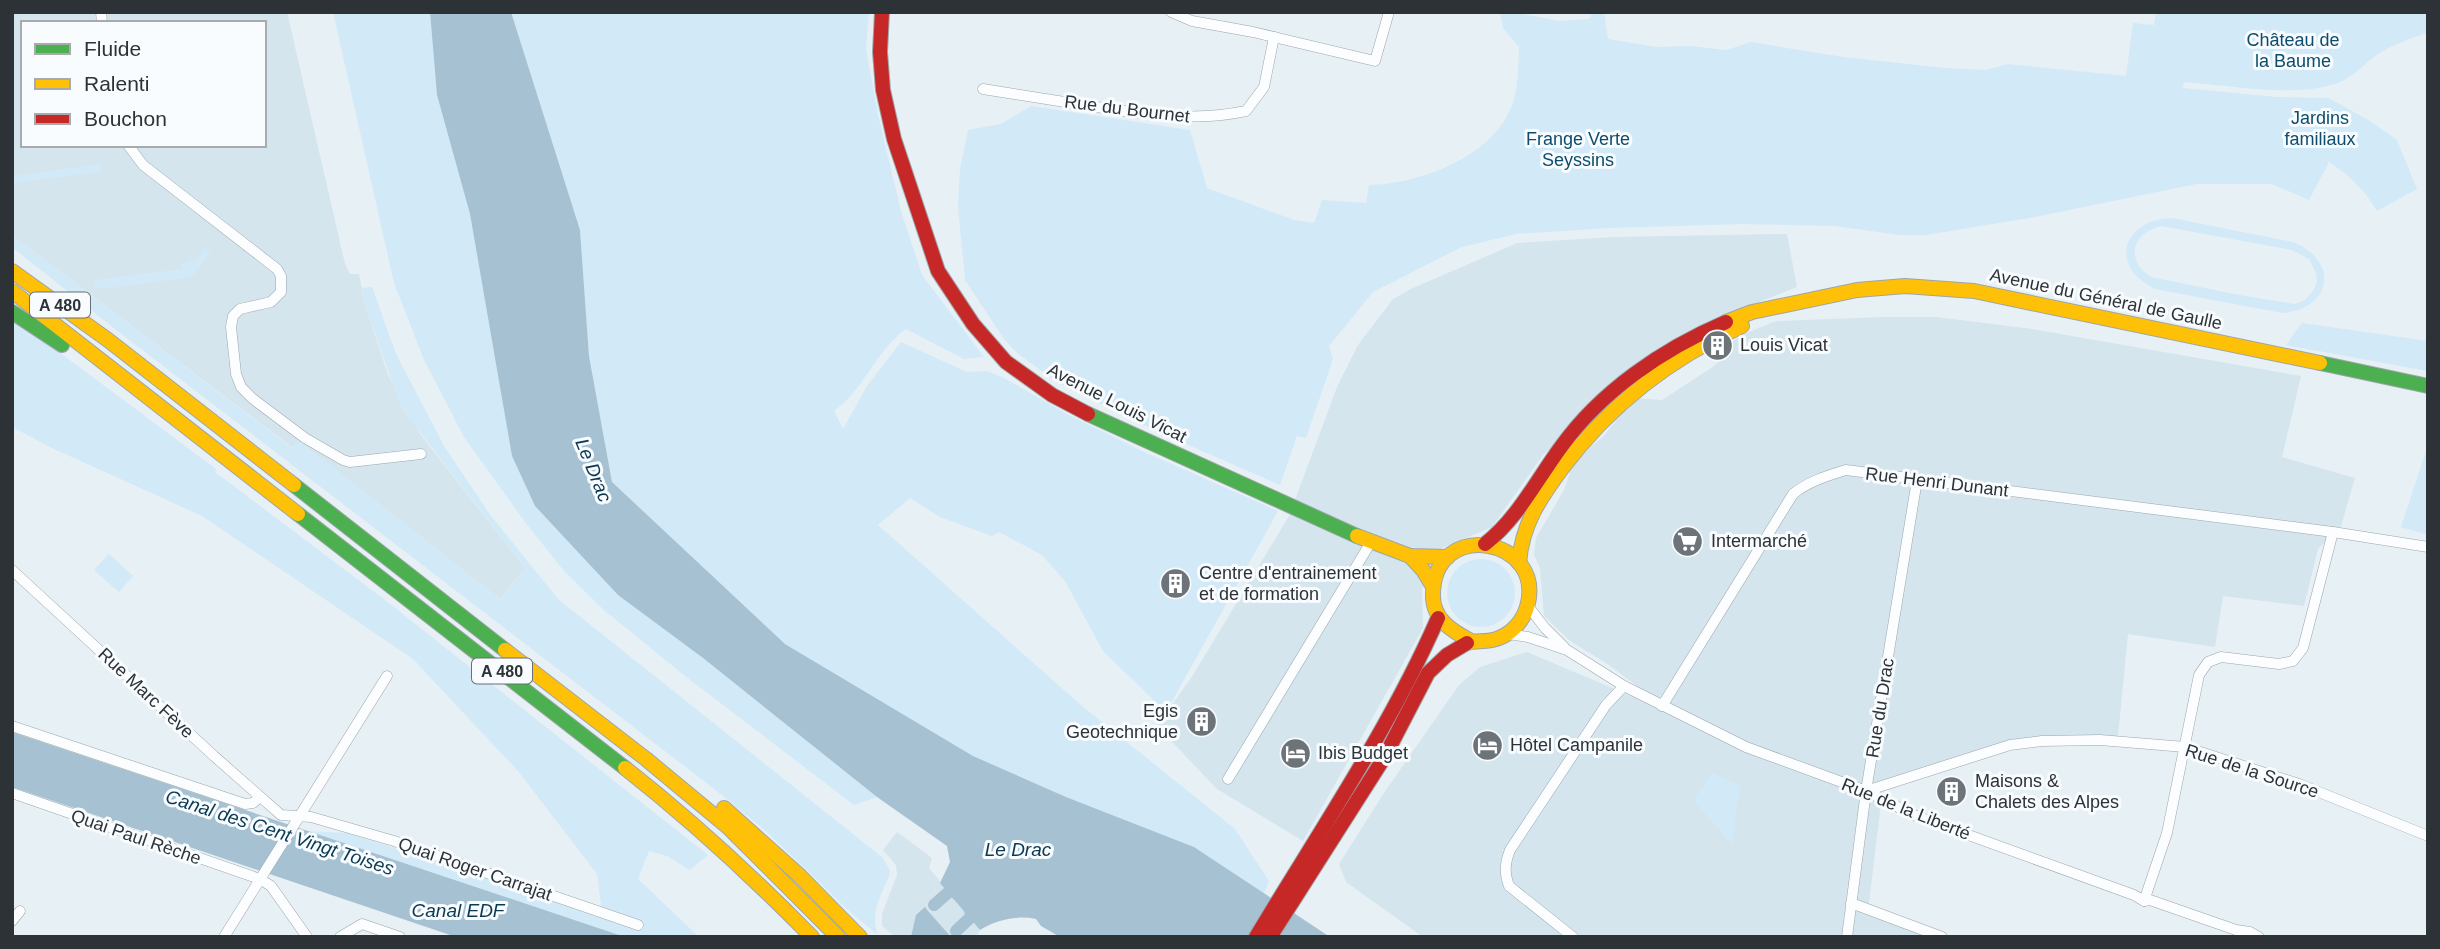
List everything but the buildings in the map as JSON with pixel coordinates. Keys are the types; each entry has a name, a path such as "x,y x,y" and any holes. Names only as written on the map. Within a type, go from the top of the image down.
{"main road":[{"name":"Avenue Louis Vicat","path":"882,12 880,52 883,90 894,139 938,271 960,306 1006,362 1037,384 1102,421 1371,542 1410,556"},
{"path":"12,256 93,321 108,340"},
{"name":"A 480","path":"12,271 108,340 513,654 728,827 838,937"},
{"name":"Avenue du Général de Gaulle","path":"1485,544 1508,525 1570,434 1592,409 1618,386 1688,340 1751,312 1822,295 1906,286 1974,291 2428,386"},
{"name":"A 480","path":"12,291 673,806 758,882 812,937"},
{"name":"Avenue du Général de Gaulle","path":"1519,563 1525,528 1542,499 1585,442 1628,396 1690,353 1775,308"},
{"path":"12,312 44,331 159,416 178,421"},
{"path":"1485,544 1504,550 1519,563 1527,579 1528,606 1520,621 1508,634 1490,641 1471,641 1452,633 1438,618 1432,602 1432,585 1437,570 1447,557 1461,548 1485,544"},
{"path":"1410,556 1447,557"},
{"path":"1410,556 1432,585"},
{"path":"1270,937 1299,877 1419,662 1438,618"},
{"path":"1256,937 1374,775 1431,670 1448,654 1471,641"},
{"path":"513,654 535,660 721,806 768,846 860,937"}],"street":[{"path":"1171,12 1192,21 1375,61 1389,12"},
{"name":"Rue du Bournet","path":"983,89 1147,114 1190,118 1219,117 1246,111 1264,87 1274,37"},
{"path":"130,147 143,165 277,269 281,276 281,292 271,302 240,309 233,316 231,327 236,374 241,387 292,430 343,460 350,462 421,454"},
{"name":"Rue Henri Dunant","path":"1662,706 1793,494 1822,477 1846,470 2333,532 2428,547"},
{"name":"Rue du Drac","path":"1847,937 1866,791 1917,480"},
{"path":"2144,901 2167,834 2199,675 2208,662 2221,657 2279,664 2292,661 2303,648 2333,532"},
{"path":"1228,779 1371,542"},
{"name":"Rue Marc Fève","path":"12,570 281,814"},
{"name":"Rue de la Liberté","path":"1528,606 1567,650 1624,686 1746,747 1866,791 1916,816 2144,901 2150,900 2259,937"},
{"name":"Rue de la Liberté","path":"1508,634 1528,637 1567,650"},
{"path":"224,937 387,677"},
{"path":"1573,937 1509,886 1505,875 1506,861 1510,850 1606,705 1624,686"},
{"path":"12,726 244,804 253,803 260,797"},
{"name":"Rue de la Source","path":"1866,791 2010,744 2100,740 2185,747 2299,784 2428,836"},
{"name":"Quai Paul Rèche","path":"12,793 262,876"},
{"name":"Quai Roger Carrajat","path":"281,814 295,820 311,817 394,841 638,925"},
{"path":"262,876 307,937"},
{"path":"1851,903 1942,937"},
{"path":"12,921 20,911"},
{"path":"340,937 362,924 400,937"}],"shaded area":[{"path":"12,12 287,12 345,264 350,274 359,274 365,305 388,375 420,434 525,568 500,599 299,441 293,448 12,235"},
{"path":"1787,234 1797,287 1732,313 1629,374 1543,455 1492,527 1442,548 1422,590 1423,628 1303,841 1217,789 1157,726 1193,675 1289,516 1337,387 1358,345 1393,299 1517,243 1614,237"},
{"path":"1936,317 2032,329 2301,376 2282,457 2355,478 2341,526 2318,549 2304,606 2223,596 2215,647 2128,634 2118,736 2042,739 1883,787 1868,911 1938,937 1423,937 1346,882 1339,864 1384,793 1459,685 1480,667 1527,652 1676,715 1606,663 1570,641 1544,616 1540,568 1534,555 1536,538 1564,490 1575,458 1603,437 1634,398 1662,400 1711,368 1722,359 1726,346 1742,335 1776,321"},
{"path":"897,832 932,858 929,868 980,930 976,937 895,937 882,926 882,914 897,875 896,865 883,850"}],"green space":[{"path":"333,12 430,12 437,95 470,214 512,456 535,506 618,595 703,658 877,797 854,805 605,611 564,571 464,437 424,360 394,283"},
{"path":"511,12 869,12 866,48 878,115 901,211 922,275 984,357 964,359 906,329 886,348 854,392 834,411 843,429 867,386 901,342 967,372 987,371 1004,378 1067,414 1140,450 1278,511 1166,712 1103,651 1065,581 1042,555 999,532 992,536 940,517 910,498 878,525 1082,706 1235,829 1269,881 1264,893 1194,847 1066,797 973,756 785,644 612,482 589,356 580,230"},
{"path":"1500,12 1559,21 1589,19 1593,12 1604,12 1608,39 1656,47 1689,46 1727,50 1751,42 1843,57 1945,68 1986,70 2008,64 2126,76 2133,23 2154,25 2156,12 2428,12 2428,32 2383,51 2349,77 2328,86 2266,90 2184,82 2183,88 2277,97 2329,98 2397,140 2417,189 2377,211 2356,183 2329,162 2309,200 2272,184 2196,184 2035,217 1926,235 1899,235 1835,226 1741,224 1516,234 1462,247 1373,292 1329,346 1333,359 1306,438 1297,436 1280,485 1152,429 1060,384 1018,354 1004,339 965,280 958,207 960,169 968,130 1001,124 1031,106 1190,130 1207,188 1294,220 1314,223 1322,200 1366,203 1369,185 1412,179 1435,172 1457,162 1494,134 1507,116 1515,95 1518,71 1519,47 1503,28"},
{"path":"101,164 102,172 12,183 12,176"},
{"path":"2172,218 2293,242 2308,250 2318,261 2324,283 2320,294 2299,310 2282,313 2155,289 2140,279 2131,268 2127,246 2132,235 2155,221","holes":["2161,226 2292,250 2309,259 2316,273 2317,283 2305,300 2295,304 2151,277 2143,270 2135,255 2138,241 2151,230"]},
{"path":"12,235 292,448 298,440 500,599 525,568 401,408 365,305 362,288 372,287 396,354 444,446 491,516 558,599 883,858 890,871 875,912 878,935 850,912 767,832 713,788 115,329 12,247"},
{"path":"205,248 211,252 192,277 103,289 94,287 94,280 182,269 181,264 192,260 193,263"},
{"path":"12,322 59,352 216,469 215,472 385,600 708,855 690,870 667,856 649,851 638,879 699,937 625,937 305,831 346,833 602,912 597,874 518,771 413,659 202,516 12,427"},
{"path":"2302,323 2428,341 2428,371 2286,345"},
{"path":"2428,445 2428,535 2401,527"},
{"path":"109,554 133,576 119,592 94,570"},
{"path":"1481,559 1494,562 1505,569 1512,580 1515,593 1512,606 1505,617 1494,624 1481,627 1468,624 1457,617 1450,606 1447,593 1450,580 1457,569 1468,562"},
{"path":"1712,773 1740,785 1732,845 1693,800"}],"water":[{"name":"Le Drac","path":"430,12 511,12 580,230 589,356 612,482 785,644 973,756 1066,797 1194,847 1330,937 1060,937 1041,926 1036,919 1021,918 993,923 980,930 940,883 950,862 947,846 877,797 703,658 618,595 535,506 512,456 470,214 437,95"},
{"name":"Canal EDF","path":"12,732 625,937 456,937 12,787"},
{"path":"925,907 951,937 911,937 916,915"}],"waterway":[{"name":"Canal des Cent Vingt Toises","path":"934,905 951,890 966,900 972,916 956,931"}],"traffic: fast":[{"path":"12,312 62,345"},
{"path":"2320,363 2428,386"},
{"path":"1088,414 1357,536"},
{"path":"294,485 505,650"},
{"path":"298,514 625,768"}],"traffic: slow":[{"path":"12,271 108,340 294,485"},
{"path":"1726,322 1752,312 1857,290 1905,286 1974,291 2320,363"},
{"path":"12,291 298,514"},
{"path":"1519,563 1528,524 1540,501 1563,467 1601,423 1666,368 1742,326"},
{"path":"1357,536 1410,556 1448,557"},
{"path":"1467,643 1504,636 1520,622 1527,607 1529,583 1521,565 1506,552 1488,546 1468,546 1451,554 1438,570 1433,594 1436,610 1444,623 1471,641"},
{"path":"1410,556 1432,585"},
{"path":"505,650 646,759 728,827 838,937"},
{"path":"625,768 721,850 812,937"},
{"path":"724,808 800,876 860,937"}],"traffic: jam":[{"path":"882,12 880,52 883,90 894,139 938,271 973,324 1006,362 1052,395 1088,414"},
{"path":"1485,544 1517,511 1577,427 1614,390 1679,345 1726,322"},
{"path":"1256,937 1376,740 1438,618"},
{"path":"1270,937 1384,758 1428,673 1447,655 1467,643"}],"place":[{"name":"Louis Vicat","path":"1717,345"},
{"name":"Intermarché","path":"1688,541"},
{"name":"Centre d'entrainement et de formation","path":"1176,583"},
{"name":"Egis Geotechnique","path":"1201,721"},
{"name":"Hôtel Campanile","path":"1487,745"},
{"name":"Ibis Budget","path":"1295,753"},
{"name":"Maisons & Chalets des Alpes","path":"1952,791"}],"park label":[{"name":"Château de la Baume","path":"2293,50"},
{"name":"Jardins familiaux","path":"2320,128"},
{"name":"Frange Verte Seyssins","path":"1578,149"}]}
